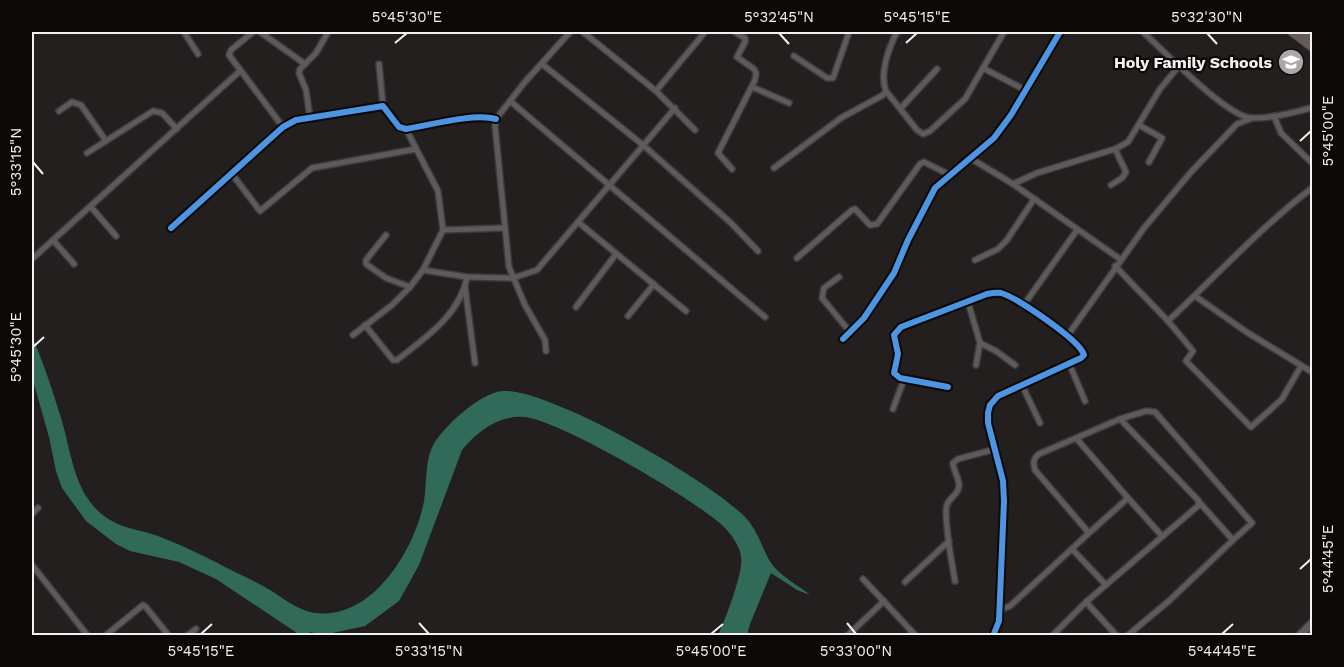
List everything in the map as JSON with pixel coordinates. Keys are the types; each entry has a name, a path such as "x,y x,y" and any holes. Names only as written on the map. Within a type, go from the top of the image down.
{"main road":[{"path":"1292,32 1312,47"},
{"path":"1305,32 1312,37"}],"street":[{"path":"184,32 198,54"},
{"path":"253,32 231,50 229,56 283,126"},
{"path":"260,32 268,33 305,64"},
{"path":"310,118 306,90 299,73 316,53 328,32"},
{"path":"546,351 545,340 509,267 495,137 496,119 570,32"},
{"path":"583,32 657,91 694,130"},
{"path":"657,91 705,32"},
{"path":"732,169 718,153 752,87 756,73 737,57 745,38 735,32"},
{"path":"794,56 827,78 833,78 849,32"},
{"path":"897,32 891,42 884,72 884,85 886,91 917,130 923,134 930,131 965,99 1004,32"},
{"path":"843,339 864,318 894,273 935,188 994,138 1011,115 1060,32"},
{"path":"1143,32 1179,66 1232,110 1250,118"},
{"path":"379,64 383,106 399,127 406,129 485,116 496,119"},
{"path":"542,64 643,145 731,223 758,252"},
{"path":"1013,184 1037,173 1115,149 1128,142 1160,89 1179,66"},
{"path":"983,68 1025,90"},
{"path":"900,108 937,69"},
{"path":"32,259 240,71"},
{"path":"752,87 789,103"},
{"path":"774,168 840,118 883,95 886,91"},
{"path":"510,101 765,318"},
{"path":"59,111 72,102 81,105 106,141"},
{"path":"171,228 283,126 296,120 383,106"},
{"path":"423,270 467,277 513,278 537,270 675,108"},
{"path":"1068,335 1120,259 1191,172 1237,124 1250,118 1274,116 1312,108"},
{"path":"87,153 153,111 162,113 177,129"},
{"path":"1274,116 1281,133 1312,163"},
{"path":"1139,125 1162,138 1149,162"},
{"path":"353,335 392,305 410,287 423,270 443,230 438,191 406,129"},
{"path":"232,174 260,211 312,168 416,149"},
{"path":"1111,184 1126,172 1115,149"},
{"path":"970,158 1013,184 1120,259"},
{"path":"797,258 852,210 855,209 870,225 877,224 920,164 924,162 950,175"},
{"path":"1168,321 1254,237 1312,188"},
{"path":"975,260 1003,245 1034,199"},
{"path":"91,207 116,236"},
{"path":"578,222 686,311"},
{"path":"443,230 504,228"},
{"path":"1023,306 1077,230"},
{"path":"386,235 366,260 366,264 386,278 410,287"},
{"path":"54,240 74,264"},
{"path":"576,307 616,254"},
{"path":"1115,266 1168,321 1193,351 1186,361 1251,427 1282,399 1301,366"},
{"path":"365,325 393,360 397,360 446,320 465,286 467,277"},
{"path":"839,278 824,288 822,298 850,332"},
{"path":"628,316 654,284"},
{"path":"465,286 475,363"},
{"path":"948,387 900,378 894,373 898,354 894,335 896,330 987,294 998,292 1023,306 1068,335 1079,345 1084,355 998,396 990,405 988,423 1003,481 1004,501 1000,610 994,635"},
{"path":"1195,296 1215,312 1312,372"},
{"path":"968,302 980,343 976,365"},
{"path":"980,343 1015,365"},
{"path":"1069,363 1085,401"},
{"path":"893,409 904,379"},
{"path":"1022,385 1040,423"},
{"path":"1089,533 1035,470 1034,458 1120,419 1146,411 1155,412 1252,523 1170,600 1127,636"},
{"path":"1120,419 1233,540"},
{"path":"1076,438 1162,536"},
{"path":"955,581 949,541 947,503 958,490 959,483 953,463 958,459 996,449"},
{"path":"1000,610 1010,606 1128,498"},
{"path":"1052,636 1086,602 1197,507 1199,502"},
{"path":"32,514 38,508"},
{"path":"905,582 949,541"},
{"path":"1072,549 1106,585"},
{"path":"32,565 88,636"},
{"path":"863,579 916,636"},
{"path":"847,636 884,602"},
{"path":"1086,602 1117,636"},
{"path":"105,636 142,605 169,636"},
{"path":"1299,636 1312,623"},
{"path":"187,636 196,629"}],"shaded area":[{"path":"32,336 55,399 77,476 89,501 98,511 116,523 158,536 197,553 310,612 332,613 352,607 370,596 386,580 411,541 419,520 424,501 428,462 435,442 461,413 483,398 503,391 526,394 556,405 630,440 667,461 728,502 746,518 754,528 775,568 810,595 797,590 771,573 747,635 718,635 733,596 741,564 738,546 726,529 689,501 597,446 541,421 514,417 489,426 462,450 419,565 399,601 365,626 323,635 310,632 308,635 300,635 216,579 179,562 130,551 116,544 86,521 62,488 56,471 32,377"}],"cycle path":[{"path":"843,339 864,318 894,273 935,188 994,138 1011,115 1060,32"},
{"path":"171,228 283,127 296,120 383,106 399,127 406,129 464,118 496,119"},
{"path":"948,387 900,378 894,373 898,354 894,335 901,327 987,294 1001,293 1033,311 1072,340 1084,355 998,396 990,405 988,423 1003,481 1004,501 999,621 993,636"}],"place":[{"name":"Holy Family Schools","path":"1291,62"}]}
